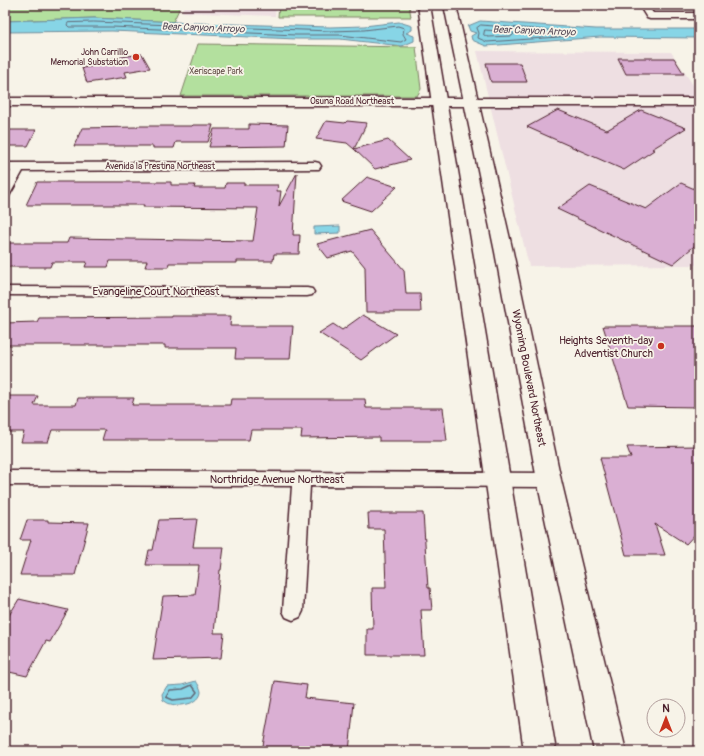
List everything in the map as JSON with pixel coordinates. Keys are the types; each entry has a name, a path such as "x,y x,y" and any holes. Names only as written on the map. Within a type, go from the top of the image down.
{"main road":[{"path":"424,5 540,751"},
{"name":"Wyoming Boulevard Northeast","path":"450,5 504,252 549,480 610,751"}],"street":[{"path":"642,5 650,16 699,16"},
{"name":"Osuna Road Northeast","path":"5,102 699,102"},
{"name":"Avenida la Prestina Northeast","path":"5,166 316,166"},
{"path":"5,193 19,166"},
{"name":"Evangeline Court Northeast","path":"5,290 307,292"},
{"name":"Northridge Avenue Northeast","path":"5,478 549,480"},
{"path":"293,611 301,479"}],"shaded area":[{"path":"185,5 276,5 275,16 182,12"},
{"path":"477,51 671,52 699,94 699,265 529,266"}],"green space":[{"path":"5,5 181,5 173,22 94,18 5,21"},
{"path":"279,5 409,5 411,17 278,17"},
{"name":"Xeriscape Park","path":"198,44 416,47 421,89 417,96 181,96"}],"water":[{"name":"Bear Canyon Arroyo","path":"94,18 330,27 364,26 399,22 412,26 412,30 406,33 414,36 414,41 402,46 340,39 296,39 112,31 5,32 5,21"},
{"name":"Bear Canyon Arroyo","path":"480,21 596,29 699,29 699,38 600,37 486,46 472,40 471,36 476,33 470,31 468,26"},
{"path":"340,226 340,233 314,234 314,227"},
{"path":"196,681 201,692 200,696 193,702 184,705 175,705 169,704 163,700 162,694 167,686 182,685"}],"building":[{"path":"142,54 150,68 125,72 127,77 87,83 82,68 96,66 94,61"},
{"path":"618,58 674,58 684,74 626,74"},
{"path":"486,63 520,63 527,82 491,82"},
{"path":"558,110 607,130 641,110 686,128 652,149 654,150 624,170 527,127"},
{"path":"326,121 367,123 354,149 347,143 316,139"},
{"path":"249,124 288,125 286,146 209,147 214,129 249,129"},
{"path":"213,125 208,142 176,142 174,148 153,148 153,146 74,146 82,128"},
{"path":"5,130 36,130 28,146 5,146"},
{"path":"388,140 410,160 375,169 354,149"},
{"path":"297,173 293,235 300,235 299,254 274,254 273,261 237,261 237,263 169,263 168,267 145,267 147,261 110,261 108,267 85,267 87,262 52,262 50,267 5,267 5,243 67,243 69,238 253,241 258,208 143,207 144,205 26,205 37,182 171,182 171,185 195,185 194,188 225,188 226,183 244,183 244,185 278,185 277,191 281,191 279,206"},
{"path":"367,177 397,187 371,211 341,201"},
{"path":"681,183 699,191 699,242 673,264 557,209 590,186 646,209"},
{"path":"370,230 404,270 406,294 420,294 421,312 366,312 365,267 352,251 328,258 317,244"},
{"path":"363,315 396,334 361,360 319,333 333,324 342,330"},
{"path":"231,316 230,326 293,326 290,359 235,359 236,348 165,348 165,345 5,345 5,323 37,322 39,318"},
{"path":"603,326 699,326 699,407 628,406"},
{"path":"5,396 38,396 34,405 76,405 78,398 134,398 132,405 230,405 231,399 365,399 366,408 443,408 447,441 379,441 379,437 301,438 302,430 251,430 249,440 102,440 105,430 52,430 48,442 21,442 24,432 5,432"},
{"path":"699,446 699,530 686,544 655,524 665,555 626,555 600,458 631,458 627,447"},
{"path":"368,513 423,513 428,588 430,588 432,610 421,610 424,655 367,655 367,629 373,629 372,588 386,588 384,529 369,529"},
{"path":"197,519 193,547 224,547 220,570 214,633 224,633 221,658 153,660 163,596 195,595 199,565 146,565 149,550 153,550 159,520"},
{"path":"27,520 89,523 75,575 20,575 31,540 20,540"},
{"path":"19,599 68,610 50,642 46,641 27,676 5,671 5,622"},
{"path":"275,681 307,685 305,698 354,703 349,751 262,751"}],"place":[{"name":"John Carrillo Memorial Substation","path":"136,57"},
{"name":"Heights Seventh-day Adventist Church","path":"661,346"}]}
